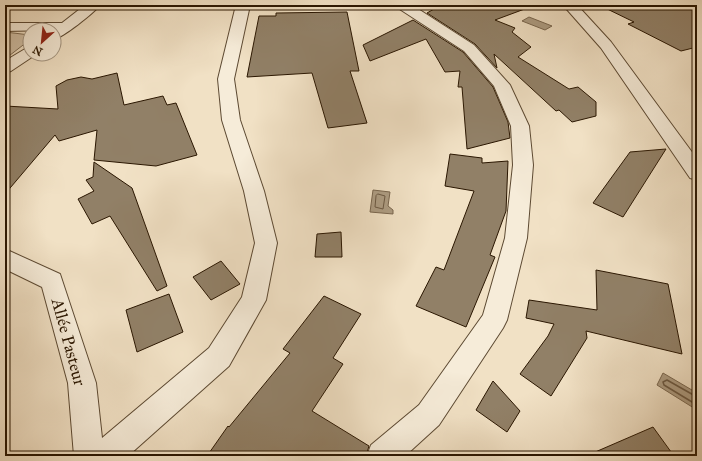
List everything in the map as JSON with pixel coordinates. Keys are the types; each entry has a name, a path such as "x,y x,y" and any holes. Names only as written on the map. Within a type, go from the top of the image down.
{"street":[{"path":"62,30 93,5"},
{"path":"105,456 220,357 254,300 266,243 254,191 231,120 226,79 243,5"},
{"path":"382,456 429,415 494,320 516,238 523,165 520,126 502,85 469,48 402,5"},
{"path":"570,5 606,45 697,173"},
{"path":"5,27 67,27"},
{"path":"5,68 22,57"},
{"name":"Allée Pasteur","path":"5,258 52,281 82,383 89,456"}],"shaded area":[{"path":"5,32 22,34 22,46 5,59"}],"water":[{"path":"529,17 552,26 545,30 522,21"},
{"path":"373,190 390,192 388,206 393,210 393,214 370,212"},
{"path":"663,373 697,393 697,410 657,385"}],"building":[{"path":"441,5 530,5 530,7 495,20 515,28 512,32 531,47 518,57 569,89 578,87 596,102 596,116 572,122 559,110 556,111 494,54 497,68 475,44 427,13"},
{"path":"599,5 697,5 697,47 681,51 628,24 634,22"},
{"path":"347,12 359,71 350,71 367,123 328,128 312,73 247,77 259,16 276,16 276,13"},
{"path":"413,20 463,52 493,87 508,122 510,138 467,149 462,87 458,87 460,71 445,72 426,39 370,61 363,45"},
{"path":"117,73 124,105 163,96 167,105 176,103 197,155 156,166 94,160 97,130 59,141 55,135 5,194 5,106 58,109 56,86 67,80 81,77 92,79"},
{"path":"666,149 623,217 593,203 630,152"},
{"path":"450,154 482,158 482,163 508,161 506,211 490,255 495,257 466,327 416,306 436,267 444,270 474,191 445,186"},
{"path":"94,162 132,188 167,286 157,291 110,216 92,224 78,199 94,191 86,180 93,177"},
{"path":"341,232 342,257 315,257 317,234"},
{"path":"221,261 240,284 211,300 193,277"},
{"path":"596,270 668,284 682,354 586,331 587,338 551,396 520,374 548,336 554,324 526,318 529,300 597,310"},
{"path":"169,294 183,332 137,352 126,310"},
{"path":"324,296 361,314 333,358 343,364 312,411 369,446 366,456 207,456 228,426 229,427 290,353 283,349"},
{"path":"493,381 520,411 507,432 476,410"},
{"path":"653,427 674,456 586,456"}]}
